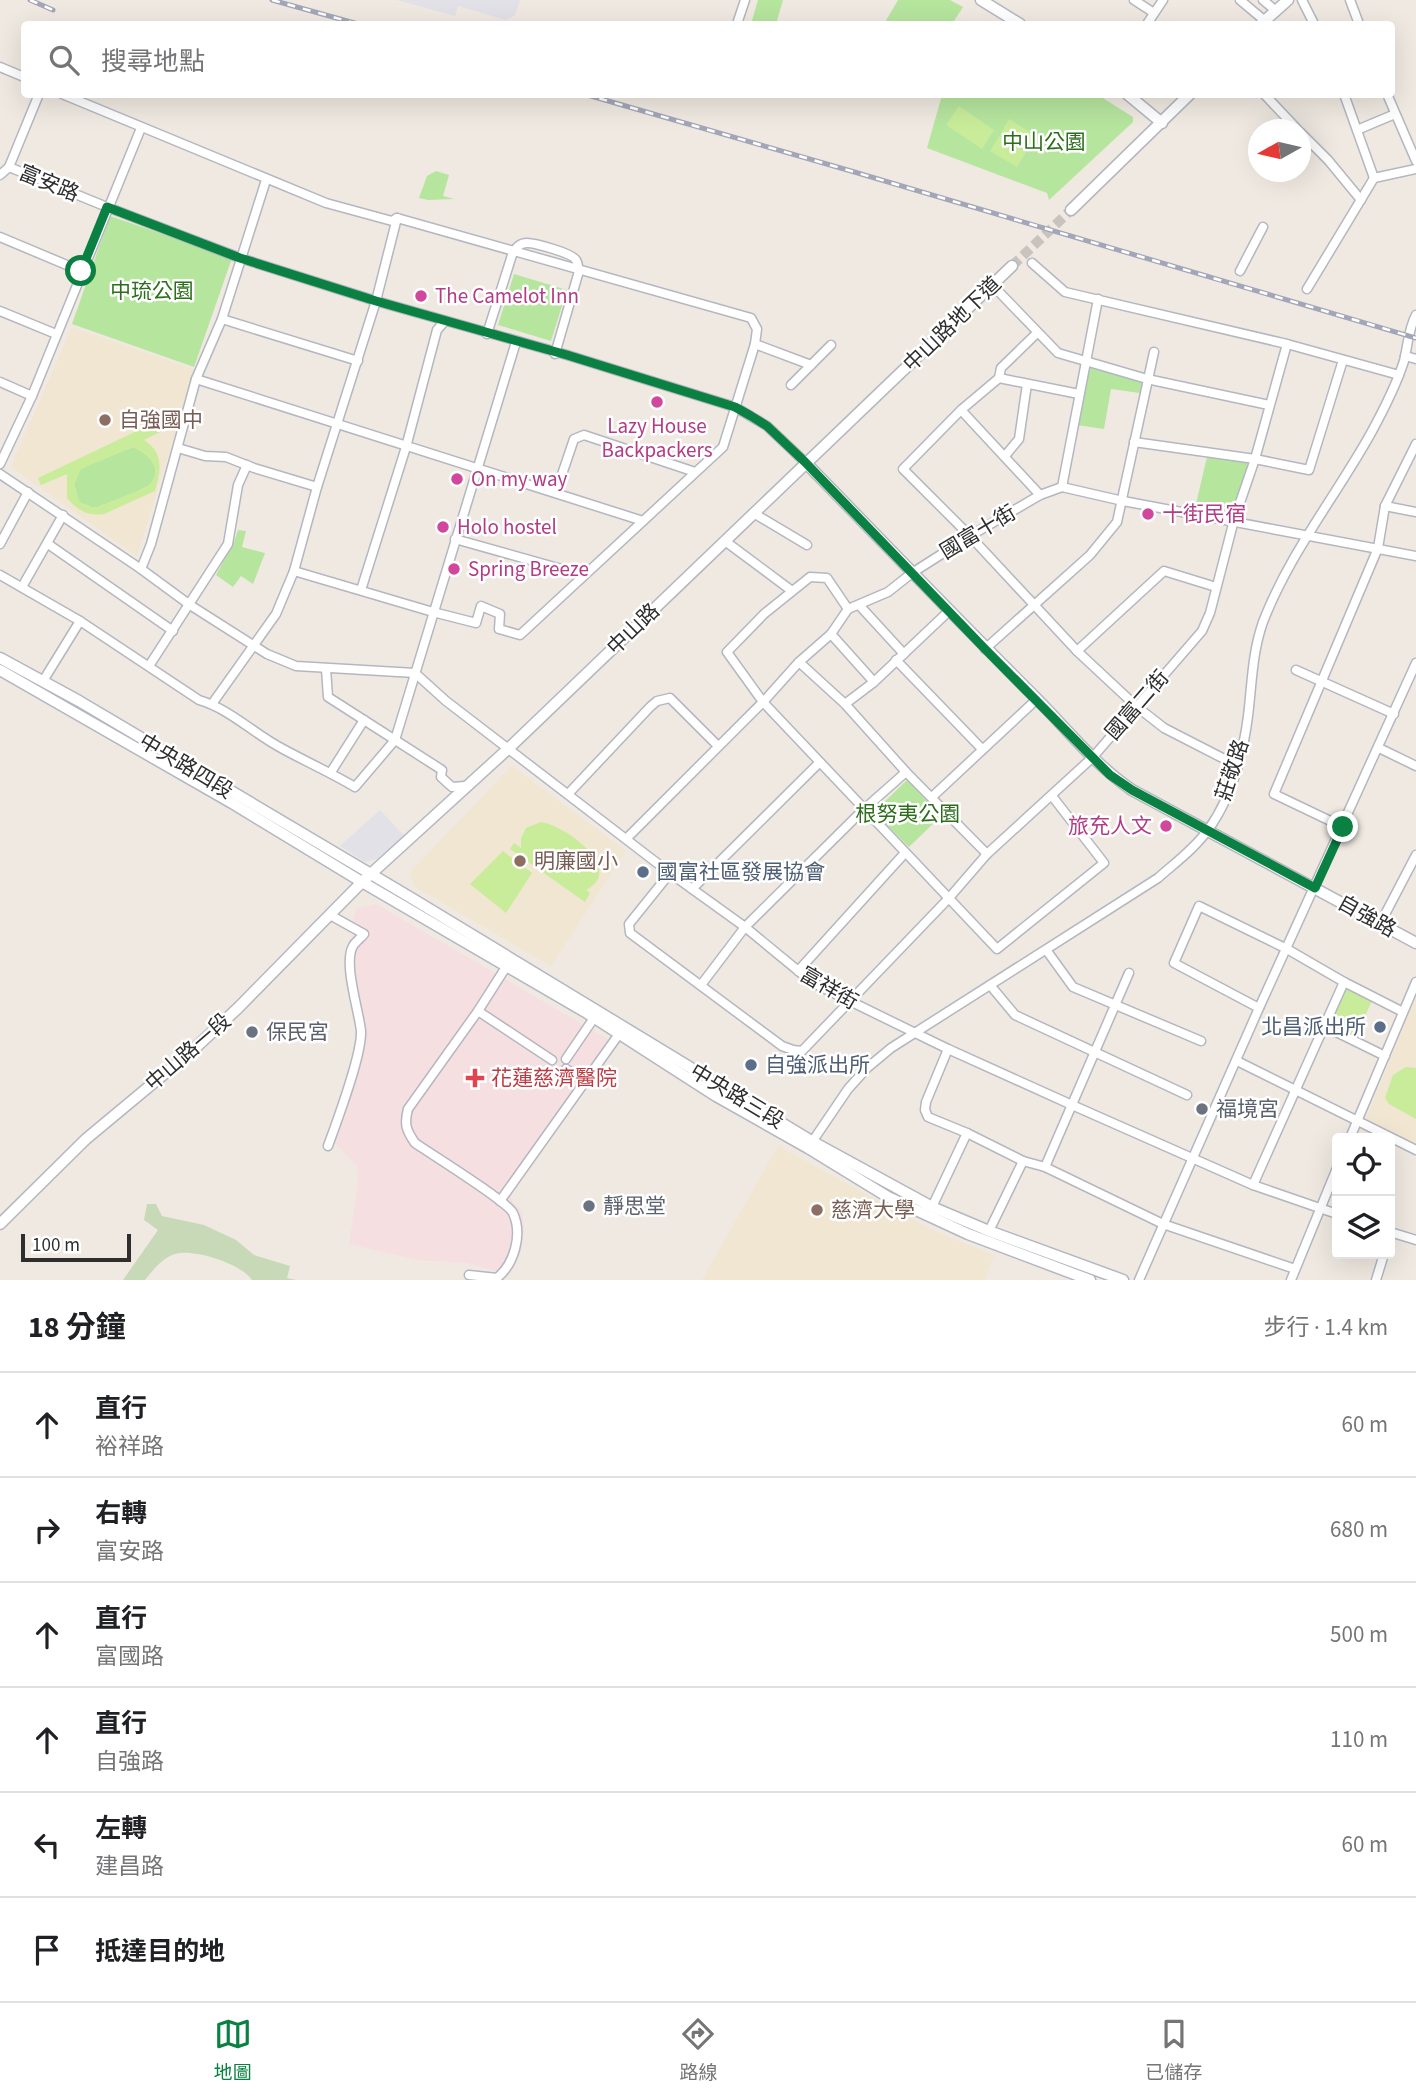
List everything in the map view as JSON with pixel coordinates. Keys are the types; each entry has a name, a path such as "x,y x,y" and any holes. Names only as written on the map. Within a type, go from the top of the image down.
{"street":[{"path":"738,21 745,0"},
{"path":"1134,0 1154,13"},
{"path":"1149,21 1163,0"},
{"path":"1240,0 1261,21"},
{"path":"1262,0 1276,11"},
{"path":"1265,21 1288,0"},
{"path":"1302,0 1312,21"},
{"path":"1350,0 1358,21"},
{"path":"985,1 1015,21"},
{"path":"0,67 21,76"},
{"path":"9,167 37,98"},
{"path":"71,98 326,203 391,221 397,218 751,318 757,329 755,344 723,447 520,635 499,629 500,614 481,606 476,623 294,571"},
{"path":"1132,98 1162,123"},
{"path":"1071,209 1186,98"},
{"path":"1268,98 1288,119"},
{"path":"1345,98 1374,178"},
{"path":"1389,98 1416,161"},
{"path":"1357,130 1395,114"},
{"path":"0,464 32,396 141,128"},
{"path":"1311,143 1361,200"},
{"name":"富安路","path":"0,175 9,167 240,258 735,407 767,426 805,462"},
{"path":"1307,289 1374,178 1416,169"},
{"path":"141,569 151,544 197,379 222,318 266,180"},
{"path":"212,704 276,614 294,571 317,487 376,301 397,218"},
{"path":"1240,271 1263,227"},
{"path":"0,237 81,271"},
{"path":"487,334 513,252 518,245 526,243 571,255 576,260 579,271 555,354"},
{"path":"1031,262 1065,292 1287,344 1399,375"},
{"name":"中山路地下道","path":"892,381 1012,266"},
{"path":"1000,293 1058,353 1147,379 1269,405"},
{"path":"1098,299 1062,487 1416,556"},
{"path":"0,311 56,334"},
{"name":"莊敬路","path":"811,1145 848,1089 891,1048 1158,878 1192,849 1208,830 1238,766 1248,716 1253,661 1263,622 1307,536 1371,433 1399,375 1410,326 1416,315"},
{"path":"222,318 358,361"},
{"path":"361,590 406,447 436,330 444,321"},
{"path":"1037,333 1001,368 999,377 961,410 903,469 970,536 1077,651 1136,706 1164,728 1238,766"},
{"path":"0,575 80,621 199,700 212,704 281,749 331,772 355,787 395,740 516,342"},
{"path":"755,344 811,365"},
{"name":"國富二街","path":"701,985 782,1046 802,1051 988,854 1093,757 1202,631 1210,613 1234,520 1255,459 1287,344"},
{"path":"791,385 831,345"},
{"path":"985,649 1090,555 1118,522 1154,352"},
{"path":"1405,356 1416,359"},
{"path":"1134,442 1255,459 1309,470 1343,360"},
{"path":"999,377 1079,394"},
{"path":"197,379 643,521"},
{"name":"中山路","path":"371,874 509,748 892,381"},
{"path":"0,382 32,396"},
{"path":"1005,456 1019,439 1027,384"},
{"path":"961,410 1040,495"},
{"path":"556,492 574,439 584,435 695,472"},
{"path":"1343,827 1274,794 1378,548 1385,506 1416,444"},
{"path":"178,448 205,457 226,457 317,487"},
{"name":"自強路","path":"805,462 1110,775 1132,790 1416,943"},
{"path":"149,666 228,544 238,485 247,465"},
{"path":"0,474 190,604 287,664 326,669 415,673"},
{"name":"國富十街","path":"848,610 888,592 912,573 970,536 1040,495 1062,487"},
{"path":"0,544 28,492"},
{"path":"1385,506 1416,512"},
{"path":"755,513 807,545"},
{"path":"22,587 63,515"},
{"path":"455,539 583,575"},
{"path":"725,541 792,591"},
{"path":"48,544 173,631"},
{"path":"1077,651 1164,571 1216,587"},
{"path":"626,838 763,702 799,662 831,634 848,610 827,578 810,577 764,614 727,652 763,702 997,949 1104,863 1052,796"},
{"path":"860,606 900,657 982,749"},
{"path":"845,704 874,682 950,610"},
{"path":"43,681 80,621"},
{"path":"831,634 874,682"},
{"name":"中央路四段","path":"0,658 371,874"},
{"path":"799,662 845,704 906,772 988,854"},
{"path":"1139,1280 1416,663"},
{"path":"326,669 328,697 442,770 441,777 452,787 465,786"},
{"name":"中央路四段","path":"0,670 232,803 362,882"},
{"path":"1296,670 1394,714"},
{"name":"富祥街","path":"415,673 446,701 670,873 745,927 813,983 948,1049 1072,1105 1253,1185 1332,1213"},
{"path":"569,793 650,707 664,698 670,698 679,704 718,746"},
{"path":"933,797 1037,699"},
{"path":"331,772 364,720"},
{"path":"1378,748 1416,766"},
{"path":"692,889 819,763"},
{"path":"670,873 629,923 628,928 630,933 701,985 745,927 863,810 906,772"},
{"path":"798,971 904,853"},
{"path":"1381,922 1416,857"},
{"name":"中山路一段","path":"0,1224 86,1139 193,1050 238,1008 371,874"},
{"name":"中央路三段","path":"371,874 509,962 811,1145 887,1197 968,1234 1090,1280"},
{"name":"中央路三段","path":"362,882 509,962"},
{"path":"1259,1008 1174,963 1199,906 1287,949 1403,1012"},
{"path":"328,1146 357,1055 361,1033 351,961 352,947 364,934 330,915"},
{"path":"1047,951 1073,987 1201,1041"},
{"path":"469,1275 497,1278 506,1271 515,1254 514,1214 500,1201 415,1143 405,1122 408,1109 478,1011 509,962"},
{"path":"1045,1167 1129,973"},
{"path":"1253,1185 1322,1025 1344,982"},
{"path":"1352,1133 1416,982"},
{"path":"990,985 1015,1015 1187,1096"},
{"path":"478,1011 552,1060"},
{"path":"566,1059 596,1014"},
{"name":"中央路三段","path":"596,1014 619,1034 716,1096 932,1207 1123,1280"},
{"path":"1322,1025 1385,1056"},
{"path":"500,1201 619,1034"},
{"path":"948,1049 926,1102 925,1110 928,1116 1023,1161 1045,1167 1163,1224 1294,1269"},
{"path":"1237,1061 1416,1150"},
{"path":"566,1069 584,1081"},
{"path":"932,1207 967,1133"},
{"path":"989,1231 1023,1161"},
{"path":"1291,1280 1332,1180"},
{"path":"1395,1235 1416,1240"},
{"path":"1376,1280 1382,1259"}],"shaded area":[{"path":"397,0 520,0 515,15 506,20 458,6 455,16"},
{"name":"自強國中","path":"72,327 193,369 194,372 137,556 11,467"},
{"name":"明廉國小","path":"512,766 626,851 551,966 414,886 410,872"},
{"path":"380,810 404,836 377,859 365,862 340,846"},
{"name":"花蓮慈濟醫院","path":"376,904 618,1045 510,1194 513,1202 522,1211 524,1231 520,1254 507,1274 467,1263 418,1260 349,1244 358,1184 357,1166 333,1141 350,1098 366,1029 357,987 352,925 356,909"},
{"path":"1416,996 1416,1144 1366,1119"},
{"name":"慈濟大學","path":"778,1146 932,1230 994,1255 985,1280 702,1280"}],"green space":[{"path":"758,0 783,0 777,21 752,21"},
{"path":"898,0 950,0 963,7 954,21 886,21"},
{"name":"中山公園","path":"941,98 1103,98 1133,117 1133,122 1049,200 1047,193 927,148"},
{"path":"959,106 994,130 982,149 946,125"},
{"path":"1009,119 1036,136 1027,151 1000,135"},
{"path":"999,136 1026,152 1017,167 990,151"},
{"path":"436,171 449,175 443,196 454,199 419,198 427,176"},
{"name":"中琉公園","path":"110,216 232,258 194,367 72,324"},
{"path":"514,274 567,290 551,341 498,325"},
{"path":"1088,363 1143,377 1140,393 1111,389 1104,429 1077,425"},
{"path":"164,418 168,428 144,440 158,456 159,476 155,491 104,514 93,514 79,509 67,498 67,474 41,485 38,478","holes":["133,447 155,467 156,473 149,485 98,507 79,502 74,484 81,469"]},
{"path":"133,447 148,457 155,467 154,479 149,485 98,507 79,502 74,484 81,468"},
{"path":"1207,457 1251,462 1231,513 1196,504"},
{"path":"238,530 246,531 242,547 265,553 253,584 241,576 233,587 216,575"},
{"name":"根努夷公園","path":"907,780 941,816 909,847 874,812"},
{"path":"541,822 576,839 596,860 600,871 597,881 586,890 590,893 585,902 510,849 514,843 521,848 521,838 526,828"},
{"path":"503,851 532,873 506,913 470,884"},
{"path":"1346,989 1372,1001 1356,1035 1330,1023"},
{"path":"1406,1067 1416,1068 1416,1119 1389,1104 1385,1098 1393,1075"},
{"path":"147,1204 156,1204 162,1216 204,1225 236,1240 254,1255 290,1266 287,1278 296,1280 252,1280 228,1263 205,1255 183,1253 166,1258 145,1280 123,1280 158,1230 144,1220"}],"tunnel":[{"path":"1012,266 1071,210"}],"railway":[{"path":"30,0 53,10"},
{"path":"272,0 347,21"},
{"path":"598,98 1416,338"}],"place":[{"name":"The Camelot Inn","path":"421,296"},
{"name":"Lazy House Backpackers","path":"657,402"},
{"name":"自強國中","path":"105,420"},
{"name":"On my way","path":"457,479"},
{"name":"十街民宿","path":"1148,514"},
{"name":"Holo hostel","path":"443,527"},
{"name":"Spring Breeze","path":"454,569"},
{"name":"旅充人文","path":"1166,826"},
{"name":"明廉國小","path":"520,861"},
{"name":"國富社區發展協會","path":"643,872"},
{"name":"北昌派出所","path":"1380,1027"},
{"name":"保民宮","path":"252,1032"},
{"name":"自強派出所","path":"751,1065"},
{"name":"花蓮慈濟醫院","path":"475,1078"},
{"name":"福境宮","path":"1202,1109"},
{"name":"靜思堂","path":"589,1206"},
{"name":"慈濟大學","path":"817,1210"}],"route":[{"path":"81,271 107,207 240,258 735,407 767,426 805,462 1110,775 1132,790 1315,888 1343,827"}]}
